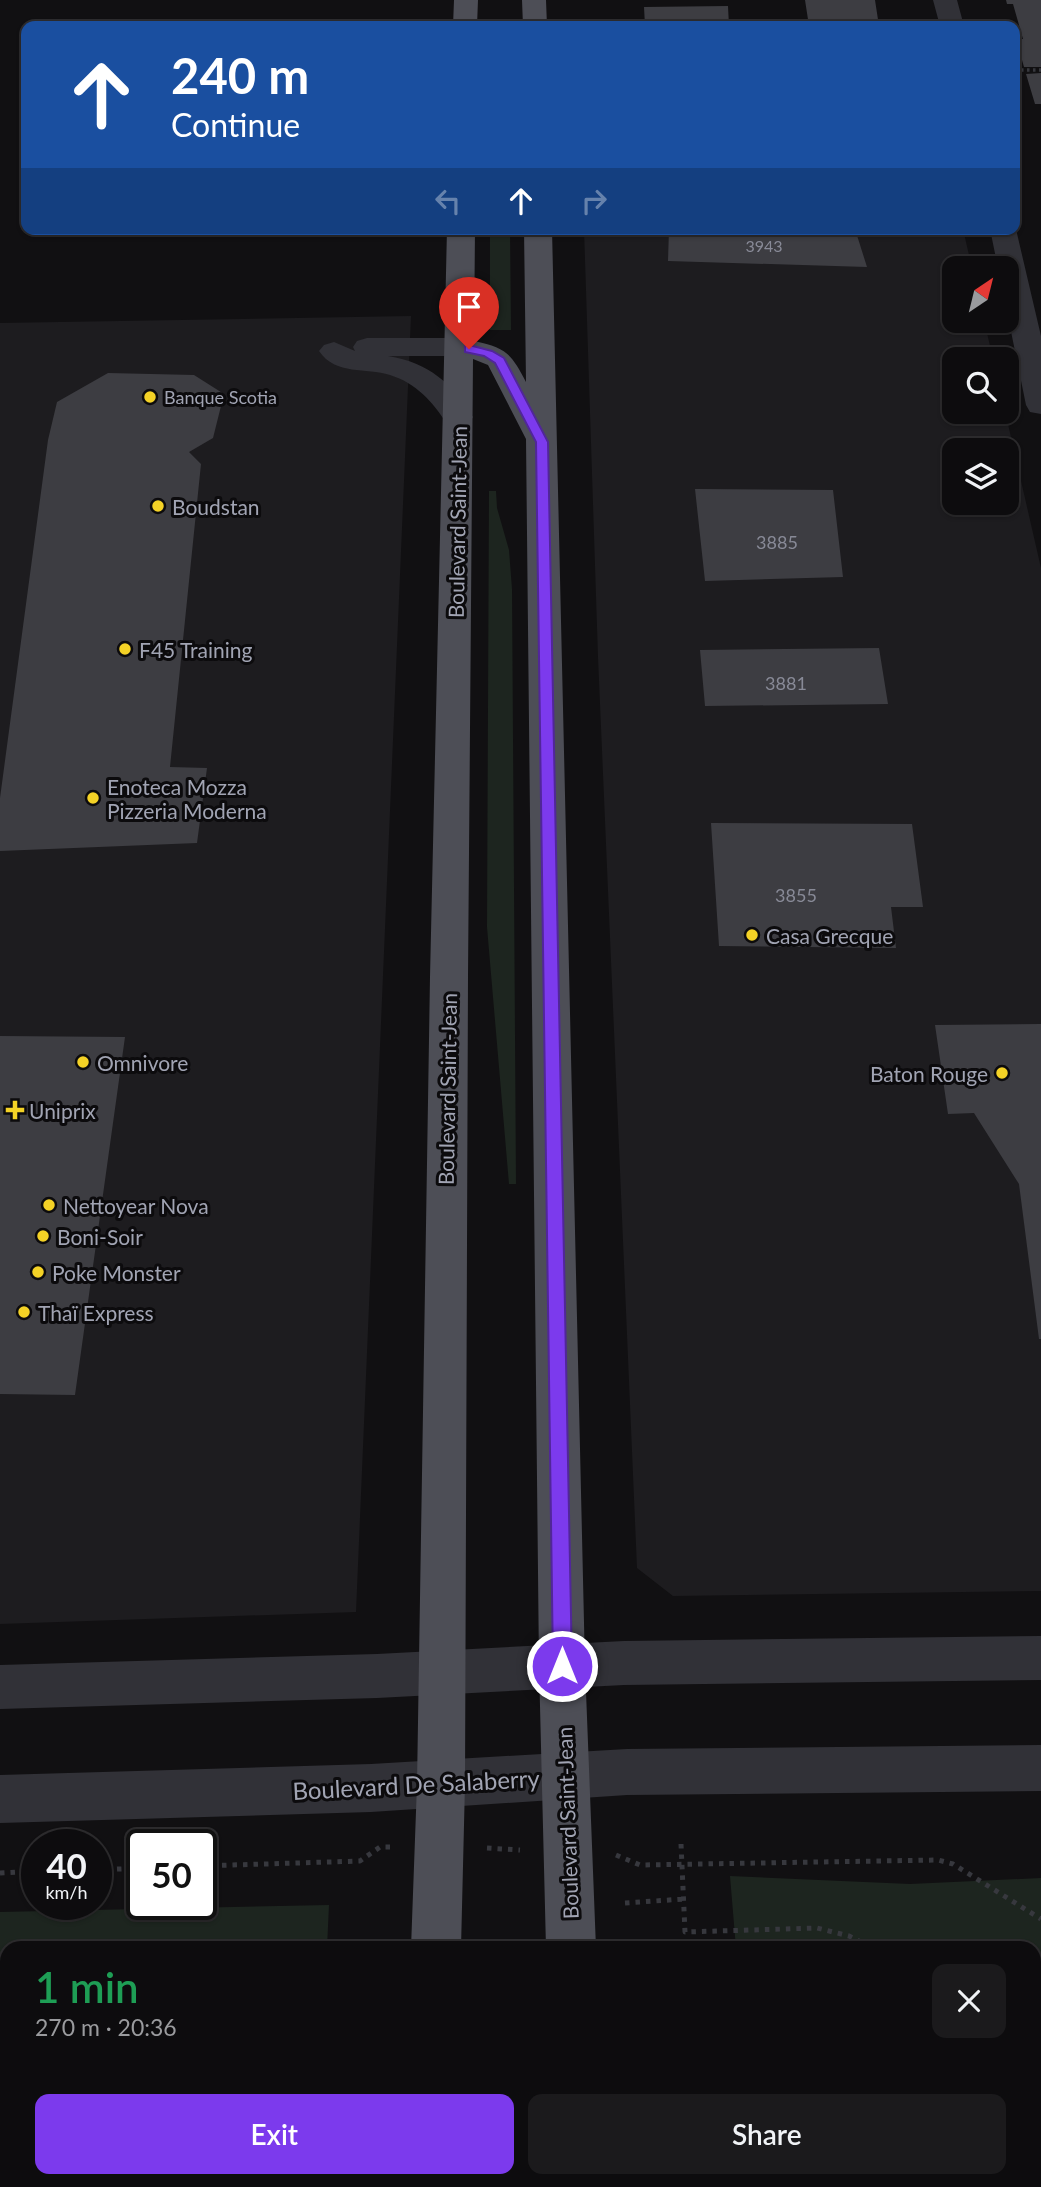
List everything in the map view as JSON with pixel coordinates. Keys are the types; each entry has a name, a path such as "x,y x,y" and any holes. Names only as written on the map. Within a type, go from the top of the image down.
{"main road":[{"path":"465,21 466,0"},
{"path":"534,0 535,21"},
{"name":"Boulevard Saint-Jean","path":"436,1941 441,1784 440,1673 461,235"},
{"name":"Boulevard Saint-Jean","path":"538,235 562,1666 571,1941"},
{"path":"459,348 488,353 500,360 542,442"}],"street":[{"path":"945,0 951,21"},
{"path":"1005,235 1041,405"},
{"path":"458,417 442,394 413,373 391,365 354,362 334,351 357,347 459,348"},
{"path":"0,1687 440,1673 624,1663 1041,1657"},
{"name":"Boulevard De Salaberry","path":"0,1799 441,1784 627,1772 1041,1768"}],"path":[{"path":"1020,70 1041,70"},
{"path":"681,1844 685,1932 817,1928 859,1941"},
{"path":"217,1866 360,1861 380,1847 568,1851 620,1855 640,1865 938,1860 953,1864 1041,1919"},
{"path":"0,1872 21,1871"},
{"path":"625,1903 684,1899"}],"shaded area":[{"path":"490,235 510,235 511,330 490,330"},
{"path":"584,235 964,235 969,256 942,256 942,333 987,333 990,347 942,347 942,424 1008,424 1011,438 942,438 942,515 1019,515 1019,472 1041,568 1041,1591 673,1596 637,1568 598,657"},
{"path":"411,316 356,1612 0,1624 0,323"},
{"path":"489,491 496,491 497,508 509,550 512,589 516,1184 509,1184 487,927"},
{"path":"730,1876 910,1884 1041,1878 1041,1941 735,1941"},
{"path":"329,1905 327,1941 0,1941 0,1912 21,1912 21,1920 112,1920 112,1910 126,1909 126,1920 217,1920 217,1907"}],"building":[{"path":"805,0 875,0 878,21 808,21"},
{"path":"1006,0 1041,0 1041,67 1024,67 1020,53 1020,39 1023,39 1020,21 1013,4 1007,4"},
{"path":"728,6 729,21 645,21 644,7"},
{"path":"1041,73 1041,104 1035,104 1026,74"},
{"path":"669,235 857,235 867,267 668,261"},
{"path":"108,373 194,375 224,394 213,438 189,452 201,464 170,767 207,768 197,843 0,851 0,798 48,440 57,402"},
{"path":"695,489 833,490 843,577 705,581"},
{"path":"879,648 888,704 705,706 700,650"},
{"path":"711,823 912,824 923,907 891,907 896,948 719,946"},
{"path":"1041,1024 1039,1339 1019,1184 974,1113 948,1114 935,1025"},
{"path":"0,1036 125,1037 75,1395 0,1394"}],"place":[{"name":"Banque Scotia","path":"150,397"},
{"name":"Boudstan","path":"158,506"},
{"name":"F45 Training","path":"125,649"},
{"name":"Enoteca Mozza Pizzeria Moderna","path":"93,798"},
{"name":"Casa Grecque","path":"752,935"},
{"name":"Omnivore","path":"83,1062"},
{"name":"Baton Rouge","path":"1002,1073"},
{"name":"Uniprix","path":"15,1110"},
{"name":"Nettoyear Nova","path":"49,1205"},
{"name":"Boni-Soir","path":"43,1236"},
{"name":"Poke Monster","path":"38,1272"},
{"name":"Thaï Express","path":"24,1312"}],"route":[{"path":"469,349 488,353 500,360 542,442 555,1109 562,1666"}]}
